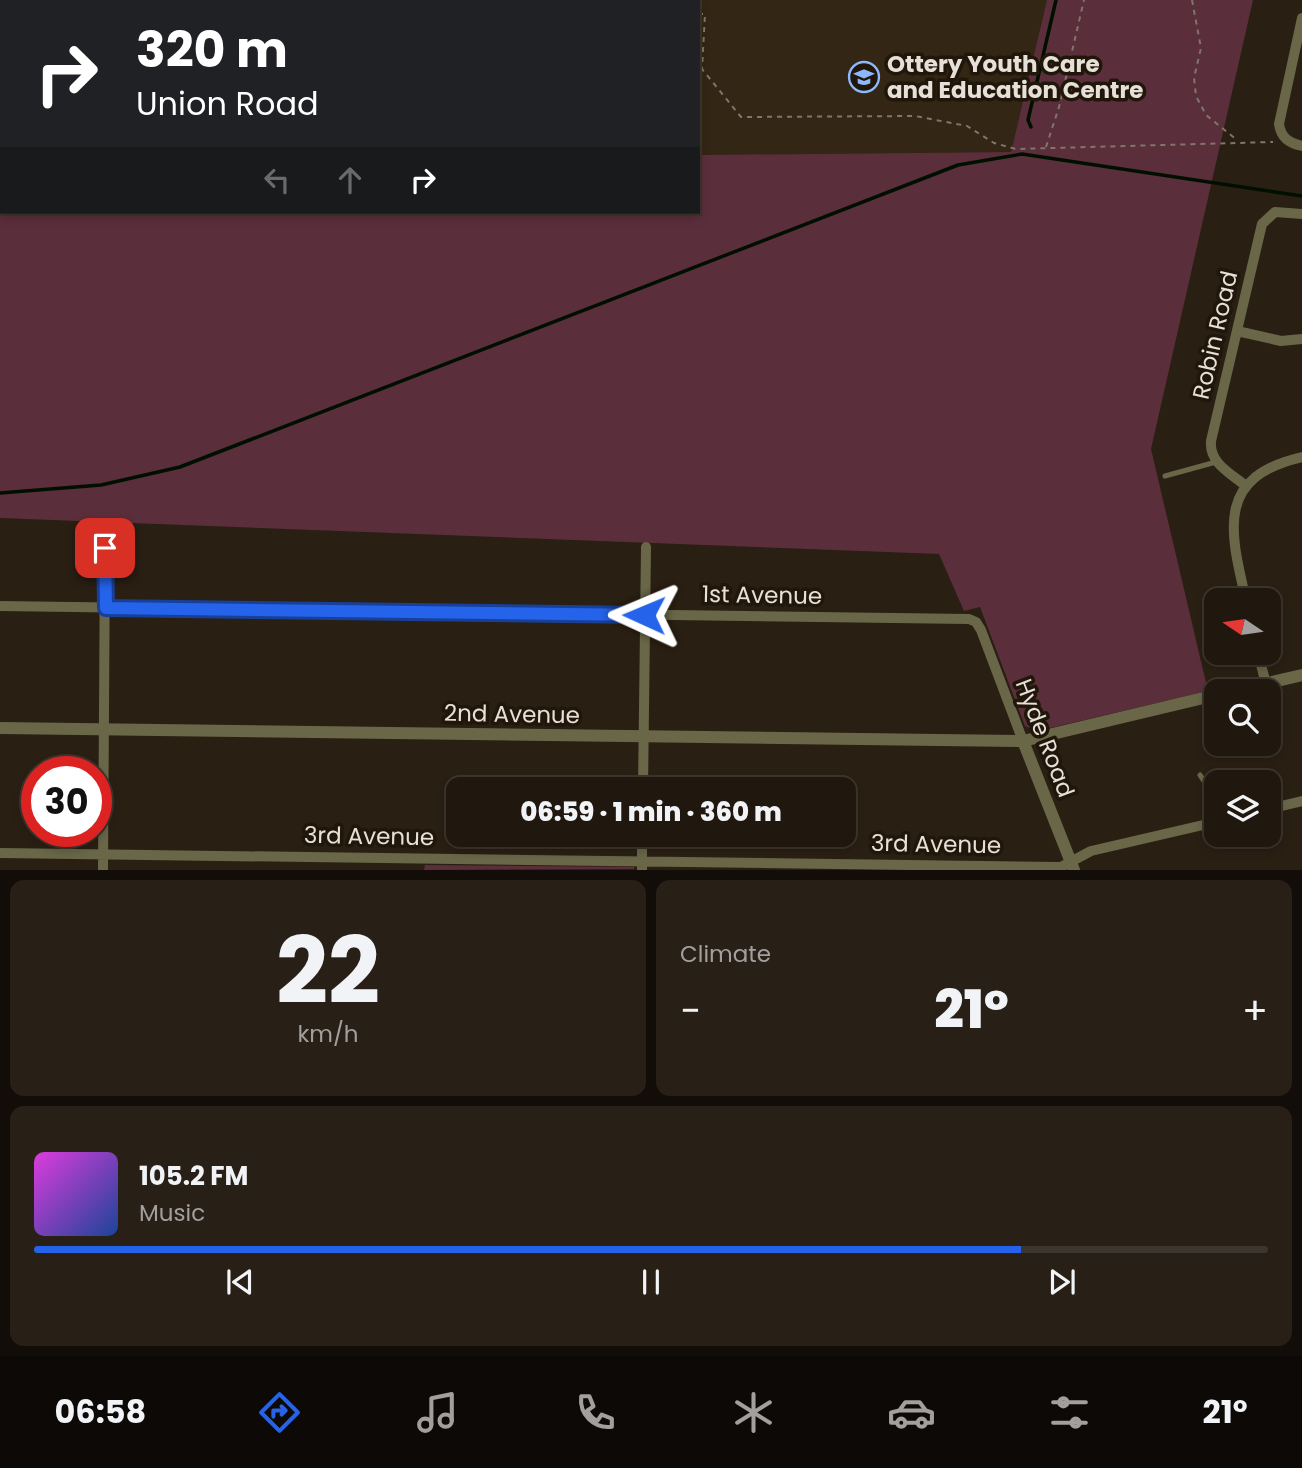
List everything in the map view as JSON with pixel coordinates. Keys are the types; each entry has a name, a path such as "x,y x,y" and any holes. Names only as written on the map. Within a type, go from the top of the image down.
{"street":[{"path":"1302,18 1279,124 1283,137 1302,146"},
{"name":"Robin Road","path":"1216,462 1212,455 1212,441 1262,224 1275,212 1302,214"},
{"path":"1237,331 1281,341 1302,339"},
{"path":"1243,588 1232,541 1231,523 1239,497 1246,486 1267,468 1302,457"},
{"path":"1216,462 1246,486"},
{"path":"643,777 646,547"},
{"path":"103,870 105,548"},
{"name":"1st Avenue","path":"0,606 949,618 976,622"},
{"name":"Hyde Road","path":"976,622 1073,866"},
{"path":"1281,680 1302,675"},
{"name":"2nd Avenue","path":"0,728 1023,741 1204,698"},
{"path":"1281,806 1302,801"},
{"name":"3rd Avenue","path":"0,853 642,865 1061,867 1073,866 1091,852 1204,824"},
{"path":"642,847 642,865"}],"lane":[{"path":"1165,476 1216,462"},
{"path":"1200,775 1204,780"}],"path":[{"path":"1046,148 1059,107 1084,0"},
{"path":"1192,0 1201,48 1194,78 1196,96 1206,115 1238,141"},
{"path":"700,14 705,14 702,69 741,117 915,116 967,126 994,143 1016,149 1238,141 1269,144 1283,137"}],"shaded area":[{"name":"Ottery Youth Care and Education Centre","path":"700,0 1047,0 1011,152 700,155"},
{"path":"1047,0 1253,0 1151,449 1205,679 1204,692 1037,731 1025,726 980,607 964,611 939,554 0,518 0,214 700,214 700,155 1011,152"},
{"path":"425,865 634,867 634,869 424,870"}],"waterway":[{"path":"1031,127 1028,120 1056,0"},
{"path":"0,493 101,485 180,467 958,165 1022,154 1302,196"}],"place":[{"name":"Ottery Youth Care and Education Centre","path":"864,77"}],"route":[{"path":"105,548 106,608 644,615"}]}
